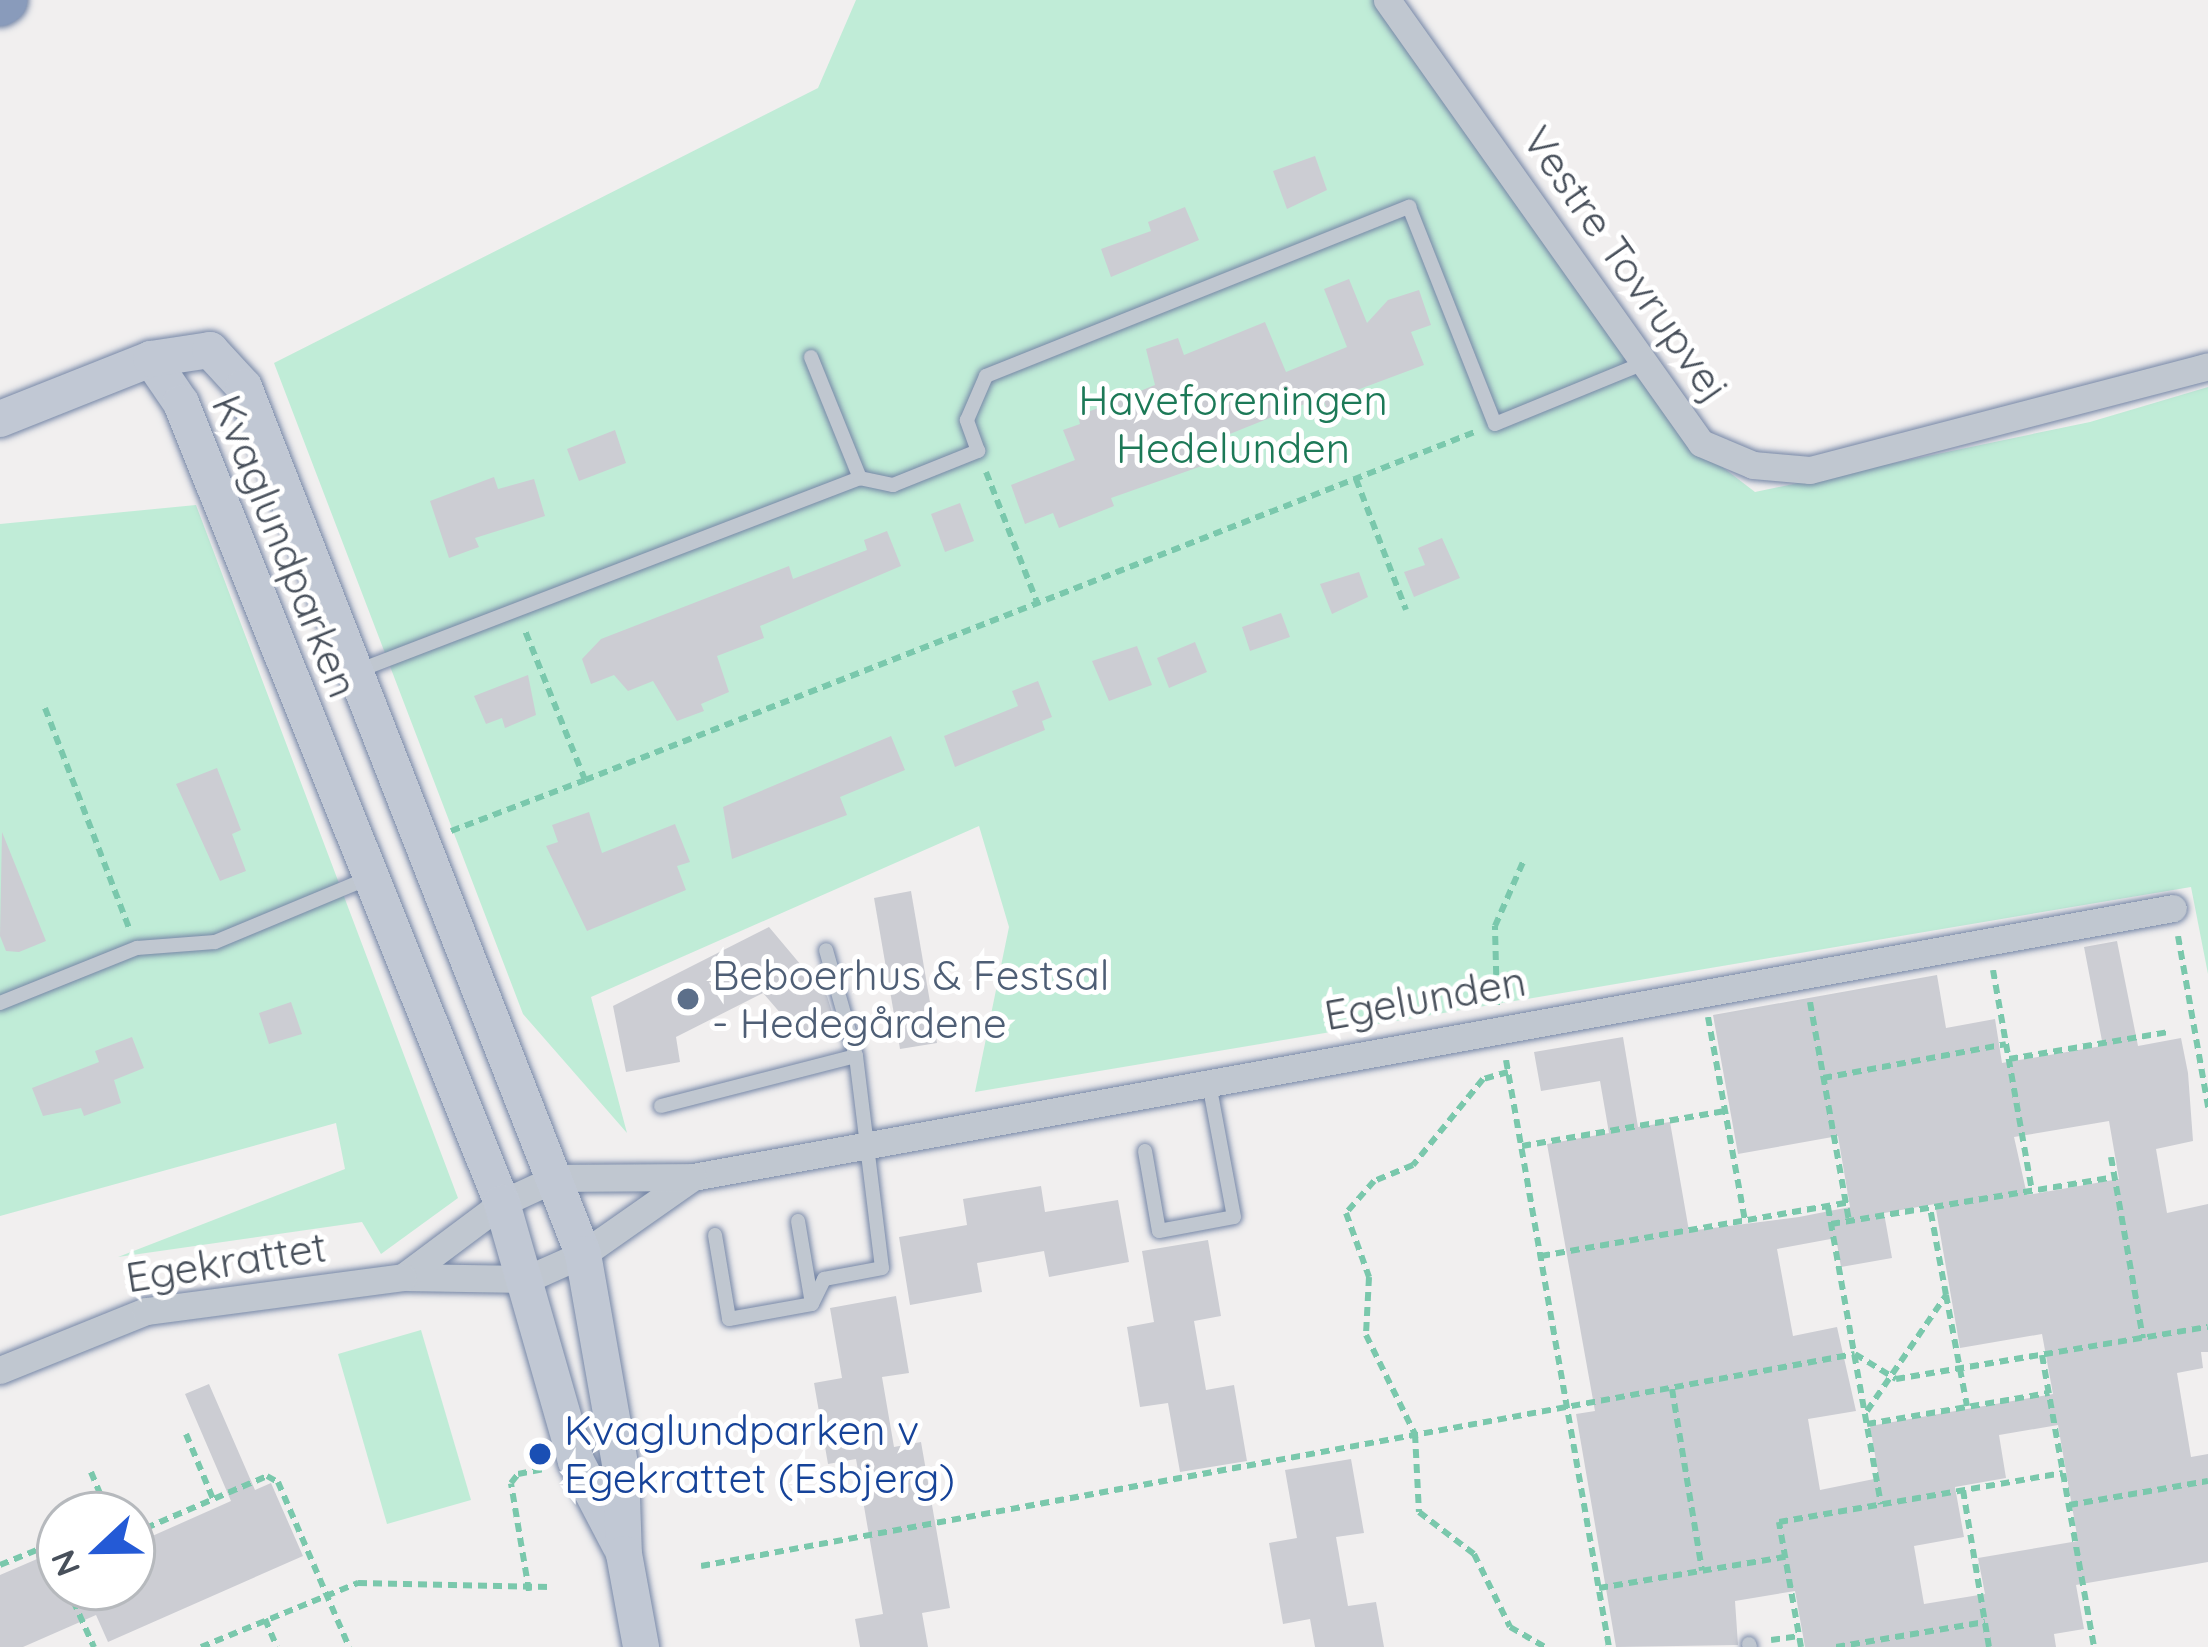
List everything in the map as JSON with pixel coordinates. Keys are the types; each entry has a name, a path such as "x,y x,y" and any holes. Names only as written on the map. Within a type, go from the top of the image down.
{"street":[{"name":"Vestre Tovrupvej","path":"1388,0 1701,443 1754,465 1810,470 2208,367"},
{"name":"Kvaglundparken","path":"624,1554 576,1461 502,1203 182,403 151,359 210,350 244,387 556,1178 583,1254 621,1470 624,1554 641,1647"},
{"path":"0,419 151,359"},
{"name":"Egelunden","path":"502,1203 556,1178 693,1177 1208,1078 2174,908"},
{"name":"Egelunden","path":"527,1279 583,1254 693,1177"},
{"name":"Egekrattet","path":"404,1277 502,1203"},
{"name":"Egekrattet","path":"0,1370 146,1310 404,1277 527,1279"}],"lane":[{"path":"355,672 860,478 893,484 978,451 967,420 986,376 1409,207 1495,424 1644,363"},
{"path":"811,357 860,478"},
{"path":"0,1003 136,948 214,942 369,878"},
{"path":"812,1304 824,1279 882,1268 862,1141 856,1056 826,950"},
{"path":"661,1106 856,1056"},
{"path":"1145,1151 1160,1231 1234,1217 1208,1078"},
{"path":"798,1221 812,1304"},
{"path":"716,1234 729,1319 812,1304"}],"path":[{"path":"425,842 1495,424"},
{"path":"978,451 1037,602"},
{"path":"1356,479 1406,610"},
{"path":"517,611 585,780"},
{"path":"46,708 136,948"},
{"path":"1524,860 1495,926 1500,1028 1609,1647"},
{"path":"2174,908 2208,1107"},
{"path":"1988,942 2032,1191"},
{"path":"1805,975 1849,1221"},
{"path":"1704,992 1745,1220"},
{"path":"2009,1059 2168,1032"},
{"path":"1823,1078 2006,1044"},
{"path":"1508,1072 1483,1078 1412,1165 1374,1181 1346,1213 1369,1277 1366,1335 1414,1434 1419,1512 1474,1553 1510,1627 1545,1647"},
{"path":"1521,1146 1725,1111"},
{"path":"2111,1156 2144,1338"},
{"path":"1831,1224 2115,1177"},
{"path":"1541,1256 1846,1203"},
{"path":"1828,1206 1880,1504"},
{"path":"1930,1208 1967,1406"},
{"path":"1866,1419 1946,1295"},
{"path":"701,1566 1855,1354 1892,1376 2208,1327"},
{"path":"2042,1355 2095,1647"},
{"path":"1672,1389 1702,1571"},
{"path":"1866,1419 2048,1393"},
{"path":"186,1434 213,1499"},
{"path":"529,1591 511,1483 536,1471"},
{"path":"91,1472 99,1491"},
{"path":"1801,1647 1779,1522 2063,1473"},
{"path":"156,1524 267,1476 278,1482 348,1645 336,1647"},
{"path":"2069,1505 2208,1481"},
{"path":"1963,1490 1989,1647"},
{"path":"0,1565 36,1550"},
{"path":"1599,1588 1785,1557"},
{"path":"201,1647 326,1594 406,1580 529,1591 551,1587"},
{"path":"78,1611 94,1647"},
{"path":"265,1619 277,1647"},
{"path":"1835,1647 1985,1622"}],"green space":[{"name":"Haveforeningen Hedelunden","path":"856,0 1375,0 1691,443 1755,492 2090,422 2208,387 2208,974 2191,887 975,1092 1009,927 979,826 591,997 627,1133 523,1014 274,363 818,88"},
{"path":"196,505 458,1198 381,1254 362,1222 118,1257 345,1169 336,1123 0,1216 0,524"},
{"path":"421,1330 471,1500 387,1524 338,1354"}],"building":[{"path":"1315,156 1327,190 1287,209 1273,171"},
{"path":"1185,207 1199,240 1111,277 1101,249 1151,231 1148,222"},
{"path":"1349,279 1367,323 1388,300 1419,290 1431,325 1411,332 1424,365 1349,393 1353,405 1329,414 1322,397 1185,452 1216,461 1111,498 1114,506 1059,528 1053,513 1025,524 1011,485 1075,460 1063,430 1080,424 1078,416 1155,385 1146,349 1178,338 1184,355 1265,322 1286,372 1347,347 1324,289"},
{"path":"615,430 626,463 579,481 567,449"},
{"path":"494,477 498,489 534,479 545,516 475,538 479,547 449,558 430,501"},
{"path":"960,503 974,541 945,552 931,514"},
{"path":"887,531 901,566 760,626 764,638 717,656 729,692 701,704 704,711 677,721 653,681 628,691 614,675 591,684 582,659 601,639 789,566 793,579 867,550 864,540"},
{"path":"1442,538 1460,578 1414,597 1404,572 1425,565 1418,548"},
{"path":"1359,572 1368,597 1332,614 1320,584"},
{"path":"1281,613 1290,637 1250,651 1242,627"},
{"path":"1195,642 1207,672 1169,688 1157,658"},
{"path":"1137,646 1152,685 1109,701 1092,661"},
{"path":"528,675 536,715 505,728 502,718 486,724 474,696"},
{"path":"1038,681 1052,717 1042,721 1045,730 955,767 944,736 1018,706 1012,691"},
{"path":"891,736 905,770 840,797 847,815 732,859 723,807"},
{"path":"217,768 241,830 232,834 246,871 220,881 176,784"},
{"path":"589,812 602,853 675,824 690,862 677,866 686,890 587,931 546,846 558,842 552,825"},
{"path":"2,832 46,941 19,952 6,951 0,936"},
{"path":"911,891 937,1043 900,1049 874,898"},
{"name":"Beboerhus & Festsal - Hedegårdene","path":"769,927 827,996 832,1012 802,1038 763,993 676,1037 680,1062 626,1072 613,1006"},
{"path":"2117,941 2138,1046 2181,1038 2193,1141 2156,1149 2167,1213 2208,1204 2208,1352 2201,1352 2203,1368 2177,1373 2191,1457 2208,1454 2208,1562 2076,1585 2084,1629 2054,1634 2056,1647 1805,1647 1795,1591 1735,1601 1738,1645 1616,1647 1576,1414 1595,1411 1547,1144 1609,1133 1600,1081 1541,1091 1534,1052 1623,1037 1638,1127 1670,1122 1689,1231 1799,1217 1850,1207 1838,1136 1738,1154 1713,1015 1937,975 1946,1028 1995,1019 2002,1063 2103,1046 2084,947","holes":["2109,1121 2119,1179 2027,1195 2014,1137","1935,1204 1960,1348 2042,1334 2053,1394 1870,1426 1879,1478 1820,1490 1808,1419 1856,1411 1837,1327 1793,1336 1777,1249 1836,1238 1841,1267 1892,1258 1884,1213","2058,1425 2078,1541 1978,1558 1985,1594 1924,1604 1914,1546 1964,1537 1955,1487 2006,1478 1999,1435"]},
{"path":"291,1002 302,1034 269,1044 259,1013"},
{"path":"132,1037 144,1068 114,1080 121,1103 84,1116 81,1108 43,1116 32,1088 99,1062 95,1051"},
{"path":"1041,1186 1045,1212 1118,1200 1129,1262 1049,1277 1044,1251 977,1263 982,1292 910,1305 899,1237 967,1225 963,1199"},
{"path":"1208,1240 1221,1316 1194,1321 1206,1390 1234,1385 1247,1461 1180,1472 1168,1403 1140,1407 1127,1327 1154,1322 1142,1251"},
{"path":"896,1296 909,1373 882,1377 894,1447 921,1442 950,1608 922,1613 928,1647 860,1647 855,1619 883,1614 856,1459 828,1464 814,1383 842,1378 830,1308"},
{"path":"209,1384 255,1490 271,1483 303,1556 108,1642 96,1615 23,1647 0,1647 0,1575 36,1559 36,1611 156,1611 156,1534 231,1501 185,1394"},
{"path":"1351,1459 1364,1533 1336,1537 1348,1606 1376,1602 1384,1647 1315,1647 1310,1619 1283,1624 1269,1543 1297,1538 1285,1470"}],"place":[{"name":"Beboerhus & Festsal - Hedegårdene","path":"688,999"},
{"name":"Kvaglundparken v Egekrattet (Esbjerg)","path":"540,1454"}]}
